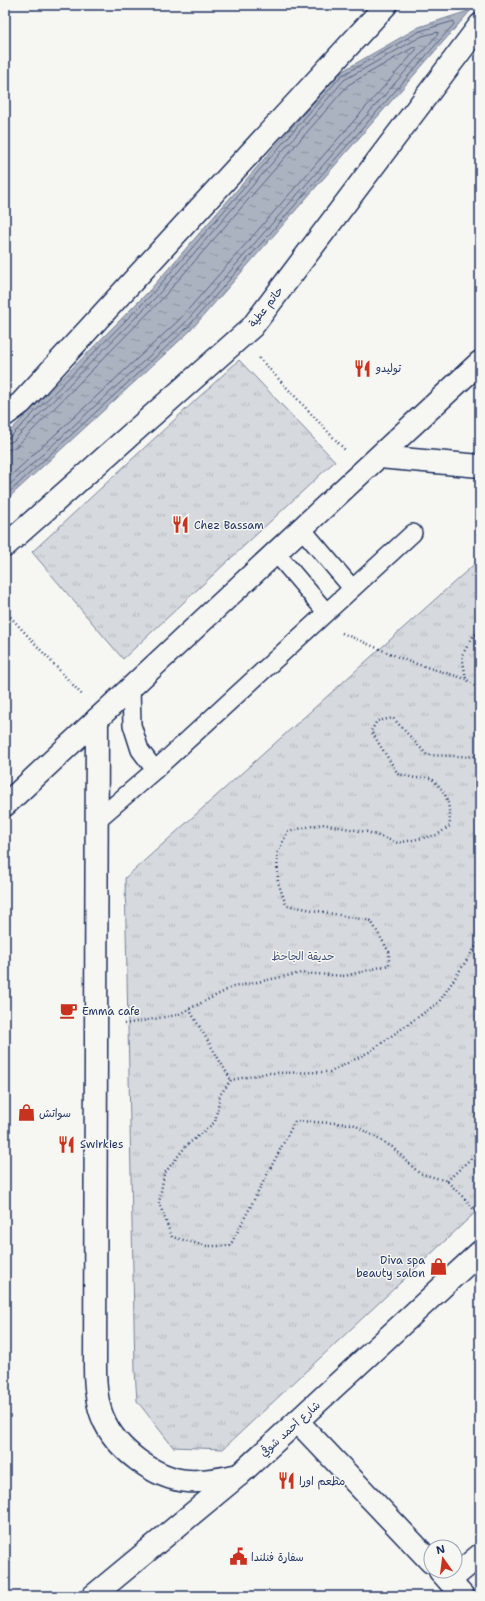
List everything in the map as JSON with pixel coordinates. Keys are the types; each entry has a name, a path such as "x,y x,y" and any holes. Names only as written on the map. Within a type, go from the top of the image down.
{"street":[{"path":"5,415 21,403 386,5"},
{"name":"حاتم عطية","path":"5,546 252,326 480,25"},
{"path":"5,805 480,362"},
{"path":"372,464 480,466"},
{"path":"99,718 96,821 96,1393 103,1418 117,1441 136,1460 160,1473 186,1480 213,1481 239,1475"},
{"name":"شارع أحمد شوقي","path":"93,1596 239,1475 480,1252"},
{"path":"298,1422 423,1554"},
{"path":"451,1583 480,1555"}],"lane":[{"path":"302,529 352,588"},
{"path":"96,821 156,770 413,533"},
{"path":"276,553 321,617"},
{"path":"131,688 132,726 140,750 156,770"}],"path":[{"path":"240,337 372,464"},
{"path":"5,611 99,718"},
{"path":"321,617 410,662 466,679 480,690"},
{"path":"466,679 462,656 474,635 480,633"},
{"path":"96,1028 177,1016 233,986 301,973 345,976 389,965 389,952 371,921 286,905 278,882 277,854 288,831 322,824 366,832 398,843 437,835 450,826 449,803 442,788 431,778 415,778 398,774 371,731 377,721 393,718 427,755 480,757"},
{"path":"480,940 439,1002 369,1052 330,1072 267,1073 231,1080 220,1095 215,1122 186,1146 164,1174 159,1203 172,1238 207,1246 230,1246 295,1121 353,1124 392,1147 419,1173 447,1181 470,1204 480,1218"},
{"path":"189,1009 231,1080"},
{"path":"447,1181 480,1150"}],"green space":[{"path":"239,360 335,461 123,659 32,552"},
{"name":"حديقة الجاحظ","path":"480,559 480,1208 223,1449 173,1447 137,1401 135,1371 125,878"}],"water":[{"path":"471,10 190,331 5,501 5,436 149,291 339,73 419,27"}],"place":[{"name":"توليدو","path":"363,368"},
{"name":"Chez Bassam","path":"181,525"},
{"name":"Emma cafe","path":"69,1011"},
{"name":"سواتش","path":"26,1113"},
{"name":"Swirkies","path":"67,1144"},
{"name":"Diva spa beauty salon","path":"438,1266"},
{"name":"مطعم اورا","path":"286,1481"},
{"name":"سفارة فنلندا","path":"238,1557"}]}
